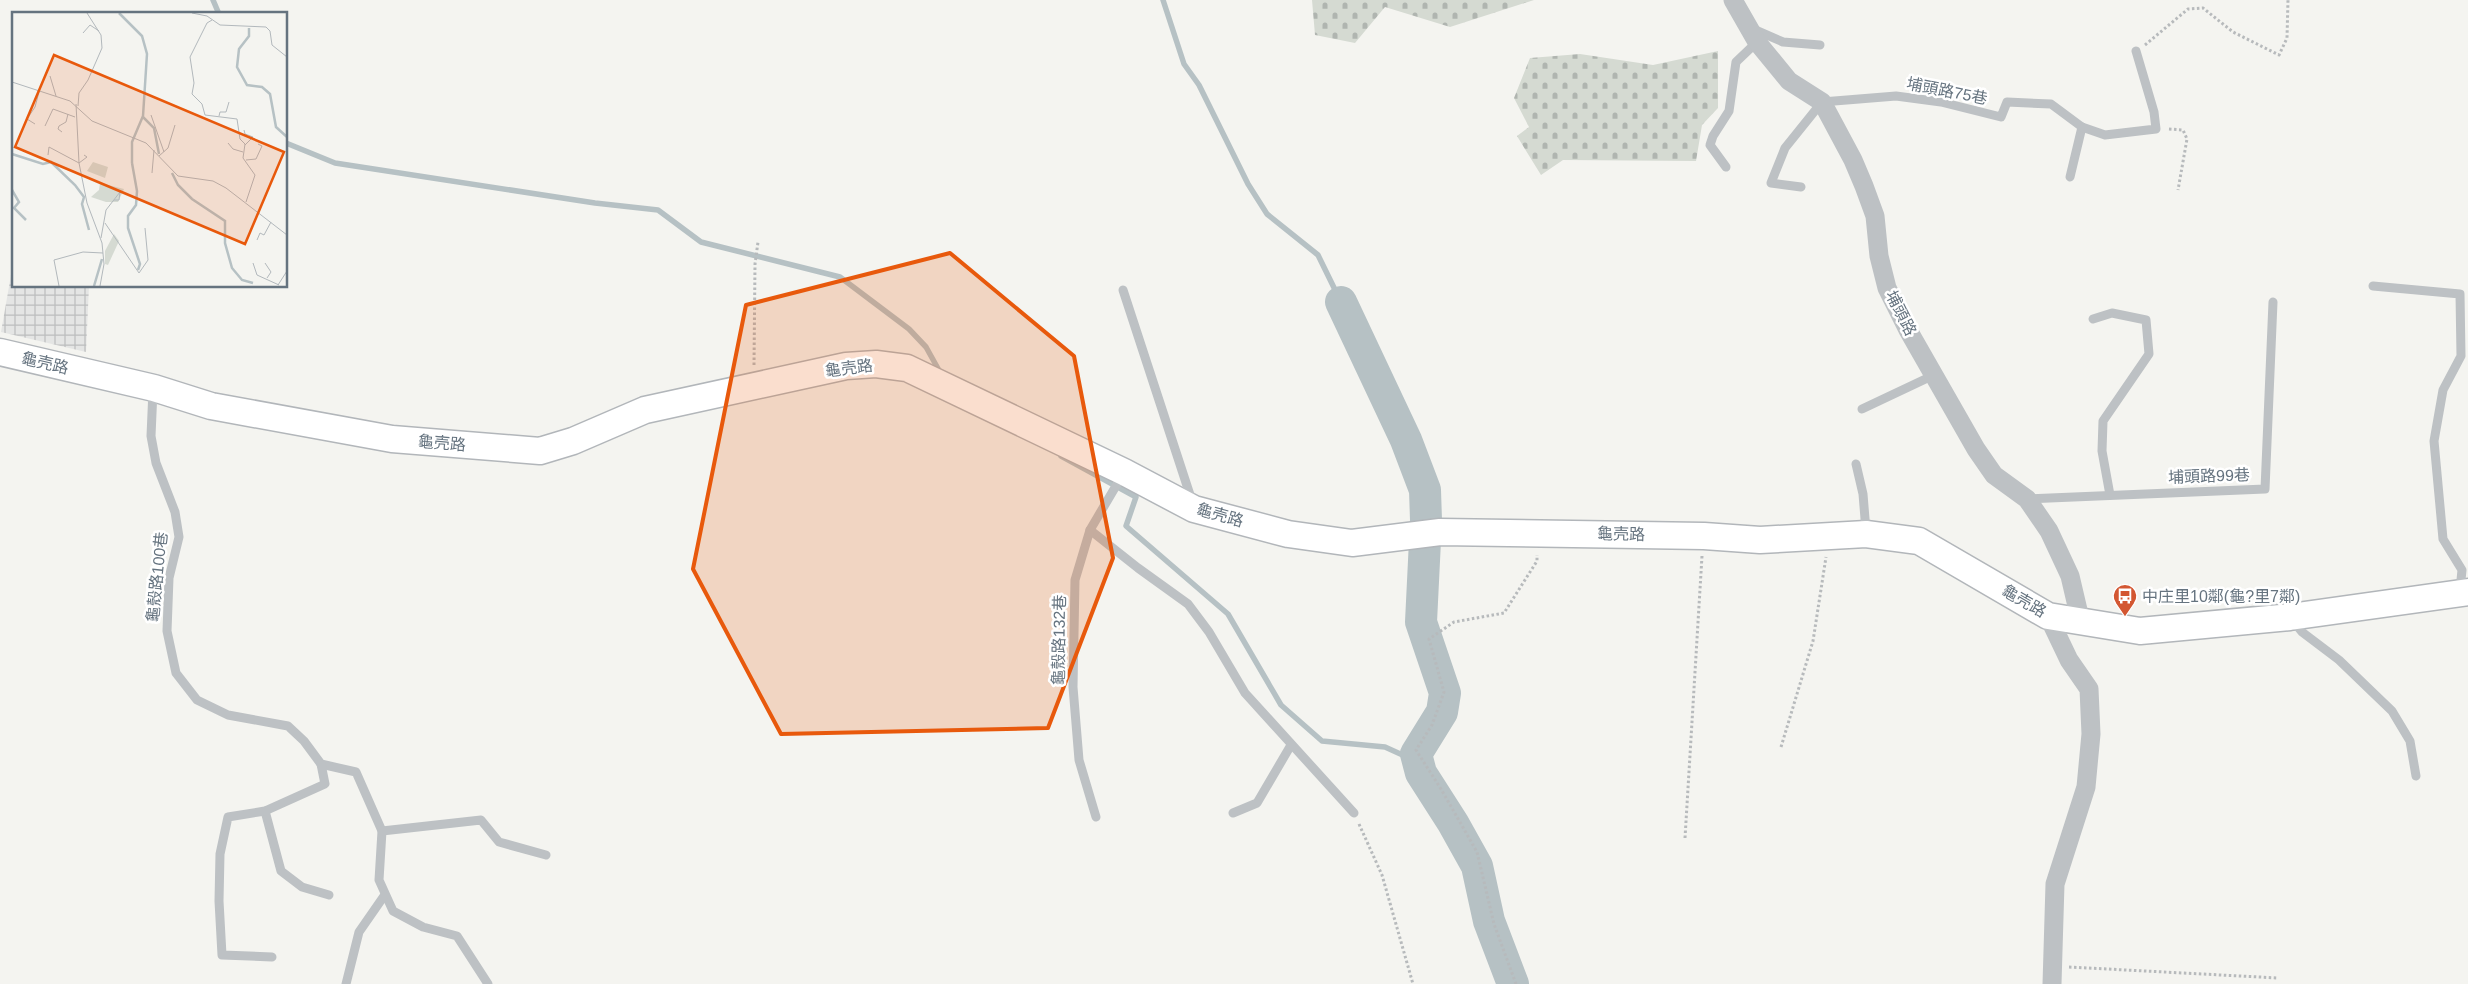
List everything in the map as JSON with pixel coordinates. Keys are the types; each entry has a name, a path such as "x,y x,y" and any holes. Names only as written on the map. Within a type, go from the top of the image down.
{"street":[{"name":"埔頭路","path":"1732,0 1753,34 1790,81 1822,102 1853,160 1864,186 1874,216 1879,256 1887,288 1908,330 1935,374 1976,449 1994,475 2028,498 2049,531 2070,576 2081,623"},
{"name":"龜壳路","path":"0,352 154,388 210,406 392,439 540,451 573,441 645,410 846,366 876,364 907,368 1124,472 1194,509 1288,534 1352,543 1440,532 1704,536 1760,540 1866,534 1919,541 2048,616 2081,623 2140,631 2290,617 2464,592"},
{"path":"2048,616 2069,660 2088,689 2091,734 2086,786 2055,884 2052,975"}],"lane":[{"path":"1726,167 1710,146 1713,136 1729,111 1736,62 1753,34 1783,42 1820,45"},
{"path":"2136,51 2154,112 2156,129"},
{"name":"埔頭路75巷","path":"1822,102 1896,96 1941,102 2000,117 2007,102 2050,104 2082,127 2105,135 2156,129"},
{"path":"1801,187 1771,183 1785,148 1822,102"},
{"path":"2070,177 2082,127"},
{"path":"2373,286 2460,294 2461,356 2443,390 2434,441 2443,539 2462,570 2464,592"},
{"path":"1123,290 1194,509"},
{"name":"埔頭路99巷","path":"2028,498 2265,489 2273,302"},
{"path":"2093,319 2112,313 2146,320 2150,354 2103,421 2102,451 2110,495"},
{"path":"1862,409 1935,374"},
{"name":"龜殼路100巷","path":"154,388 151,436 154,454 175,512 179,537 169,578 167,631 176,673 197,700 228,716 288,726 304,741 321,764"},
{"path":"1856,464 1863,494 1866,534"},
{"name":"龜殼路132巷","path":"1096,817 1079,760 1073,687 1075,580 1090,530 1124,472"},
{"path":"1090,530 1188,604 1208,632 1245,693 1290,745 1354,813"},
{"path":"2290,617 2302,632 2339,660 2392,711 2410,741 2416,776"},
{"path":"1233,814 1257,803 1290,745"},
{"path":"272,957 222,955 219,901 220,854 228,817 265,811 324,784 321,764 356,772 382,830 379,880 384,896 393,911 423,927 457,936 488,984"},
{"path":"265,811 281,871 302,887 329,896"},
{"path":"382,830 481,820 499,842 546,855"},
{"path":"346,984 359,932 384,896"}],"path":[{"path":"2136,51 2188,9 2203,8 2233,32 2279,55 2287,38 2288,0"},
{"path":"2156,129 2183,130 2187,140 2178,190"},
{"path":"754,385 755,264 758,242"},
{"path":"1516,984 1494,924 1477,852 1416,750 1432,725 1444,692 1429,639 1454,622 1504,613 1537,561 1538,532"},
{"path":"1685,838 1704,536"},
{"path":"1780,747 1813,641 1829,537"},
{"path":"1354,813 1382,875 1413,984"},
{"path":"2052,975 2278,978"}],"highlighted area":[{"path":"950,253 1074,356 1113,558 1048,728 781,734 693,569 746,305"}],"shaded area":[{"path":"12,269 12,288 89,288 86,352 1,332"}],"green space":[{"path":"1312,0 1534,0 1450,27 1385,7 1355,43 1315,35"},
{"path":"1718,51 1718,108 1702,125 1696,161 1563,160 1541,175 1517,136 1529,127 1514,98 1530,58 1580,54 1653,65"}],"waterway":[{"path":"213,0 218,12"},
{"path":"1163,0 1184,64 1199,85 1248,184 1267,214 1318,255 1341,302"},
{"path":"288,144 335,163 595,203 658,210 701,242 840,277 909,329 926,347 941,374"},
{"path":"1341,302 1406,440 1425,490 1426,520 1421,622 1445,693 1442,712 1416,754 1421,773 1453,823 1477,866 1489,921 1513,984"},
{"path":"1061,456 1136,497 1126,526 1228,614 1281,705 1322,741 1385,747 1418,762"}],"place":[{"name":"中庄里10鄰(龜?里7鄰)","path":"2125,617"}]}
